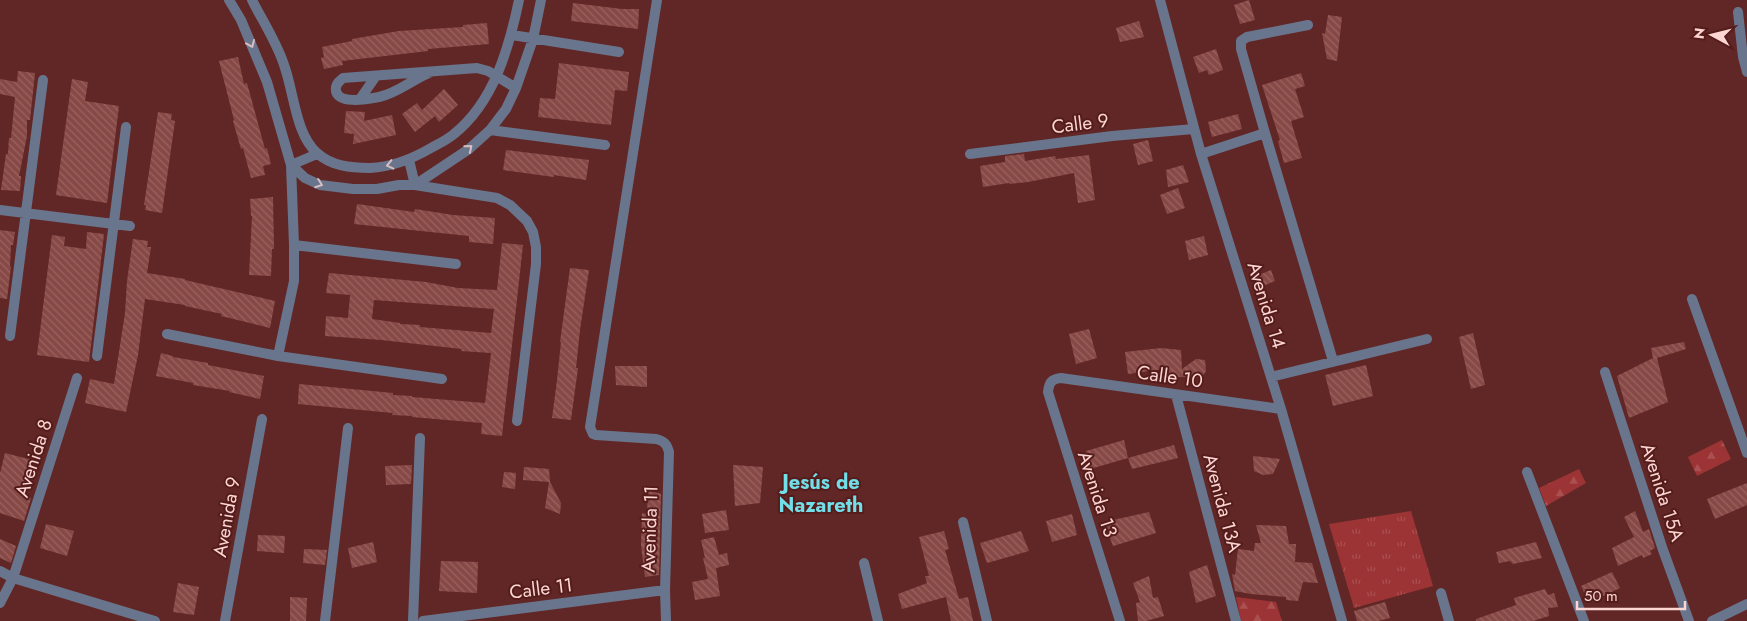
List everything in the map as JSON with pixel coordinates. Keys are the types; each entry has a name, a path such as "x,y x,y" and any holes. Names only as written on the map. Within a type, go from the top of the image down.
{"street":[{"path":"229,0 241,20 267,82 291,165 294,281 278,356"},
{"path":"252,0 285,68 307,142 317,154 333,163 359,168 378,167 409,160 454,134 475,112 497,76 512,35 519,0"},
{"path":"415,185 469,149 490,130 506,109 516,88 533,39 541,0"},
{"name":"Avenida 11","path":"656,0 590,427 593,434 596,435 662,440 667,445 669,452 665,590 666,621"},
{"name":"Avenida 14","path":"1160,0 1201,154 1281,409 1342,621"},
{"path":"1738,12 1743,57 1747,72"},
{"path":"241,20 259,14"},
{"path":"1308,25 1247,37 1241,41 1240,49 1333,361"},
{"path":"512,35 620,52"},
{"path":"431,72 398,91 380,97 360,100 346,99 340,97 336,90 337,84 344,78 477,68 488,71 516,88"},
{"path":"360,100 376,76"},
{"path":"10,336 42,80"},
{"path":"98,356 126,127"},
{"name":"Calle 9","path":"970,154 1112,136 1194,129"},
{"path":"490,130 605,145"},
{"path":"1201,154 1266,133"},
{"path":"291,165 317,154"},
{"path":"409,160 415,185"},
{"path":"291,165 305,178 331,188 377,189 399,185 415,185 498,198 519,212 533,232 536,247 536,264 517,421"},
{"path":"0,210 130,226"},
{"path":"294,245 456,264"},
{"path":"1692,299 1747,453"},
{"path":"167,334 278,356 442,379"},
{"path":"1271,377 1427,339"},
{"name":"Avenida 15A","path":"1606,372 1663,550 1689,621"},
{"name":"Avenida 8","path":"0,603 13,578 77,378"},
{"name":"Calle 10","path":"1054,379 1061,378 1281,409"},
{"name":"Avenida 13","path":"1054,379 1048,384 1048,392 1120,621"},
{"name":"Avenida 13A","path":"1176,395 1236,621"},
{"name":"Avenida 9","path":"225,621 262,419"},
{"path":"325,621 348,428"},
{"path":"412,621 420,438"},
{"path":"1527,472 1584,621"},
{"path":"963,522 986,621"},
{"path":"864,563 878,621"},
{"path":"0,571 13,578 155,621"},
{"name":"Calle 11","path":"423,621 665,590"},
{"path":"1441,593 1449,621"},
{"path":"1712,621 1747,604"}],"green space":[{"path":"1722,440 1731,459 1697,476 1688,457"},
{"path":"1579,469 1586,483 1546,506 1539,488"},
{"path":"1411,511 1433,586 1354,608 1329,524"},
{"path":"1236,597 1276,602 1282,621 1241,621"}],"building":[{"path":"1249,0 1255,20 1240,24 1234,5"},
{"path":"573,3 622,9 639,9 638,29 571,21"},
{"path":"1328,15 1342,17 1337,61 1327,59 1322,33 1325,34"},
{"path":"1139,21 1144,37 1120,42 1116,28"},
{"path":"487,23 489,44 428,49 428,51 342,61 343,65 324,69 321,58 324,57 322,47 352,41 352,39 399,31 463,27 463,25"},
{"path":"1216,49 1223,70 1209,75 1207,70 1199,73 1193,57"},
{"path":"238,57 244,84 247,83 271,164 263,166 265,175 251,178 233,121 219,61"},
{"path":"559,63 629,72 627,91 615,90 611,125 538,117 540,98 555,99"},
{"path":"18,71 35,73 30,120 27,120 27,136 19,176 21,176 20,191 1,190 9,138 11,138 15,97 0,94 0,79 17,82"},
{"path":"1301,73 1305,86 1295,89 1304,117 1291,121 1302,158 1284,163 1278,141 1280,140 1262,85"},
{"path":"72,79 88,82 85,101 119,106 107,203 56,195"},
{"path":"444,89 458,105 439,122 435,116 415,132 402,114 417,103 422,110"},
{"path":"346,111 365,112 364,121 392,115 396,135 353,144 354,134 344,133"},
{"path":"158,112 172,114 171,120 175,121 162,213 145,210 146,205 144,205"},
{"path":"1238,114 1242,129 1212,137 1208,122"},
{"path":"1148,140 1153,161 1138,165 1133,144"},
{"path":"506,150 589,160 586,180 503,170"},
{"path":"1024,154 1025,161 1055,156 1056,159 1089,155 1095,200 1078,203 1074,173 1028,182 983,187 980,166 1005,162 1005,156"},
{"path":"1183,165 1189,182 1168,187 1166,170"},
{"path":"1178,188 1185,208 1167,214 1160,195"},
{"path":"273,197 274,249 272,249 271,276 249,275 252,216 250,199"},
{"path":"357,204 414,212 415,209 453,215 495,218 493,244 469,242 469,236 354,224"},
{"path":"0,230 15,232 13,245 11,245 11,267 7,299 0,298"},
{"path":"87,232 104,234 89,362 37,355 52,235 65,237 64,246 86,249"},
{"path":"1204,236 1208,255 1189,260 1185,241"},
{"path":"133,239 148,241 147,247 151,247 147,273 185,279 275,301 270,328 185,305 145,299 138,355 126,412 85,403 90,379 114,384 125,313"},
{"path":"502,243 523,245 502,436 481,434 482,423 298,404 299,384 485,403 491,353 461,351 462,349 381,340 325,336 326,316 348,318 350,295 326,293 329,273 426,282 458,288 497,290","holes":["374,300 494,309 491,333 420,327 420,325 372,319"]},
{"path":"570,268 589,270 580,330 576,368 578,368 571,420 552,418"},
{"path":"1271,270 1275,281 1258,288 1254,277"},
{"path":"1089,329 1097,358 1076,364 1069,334"},
{"path":"1473,333 1485,385 1471,389 1459,337"},
{"path":"1684,342 1686,349 1657,358 1668,402 1629,418 1617,376 1653,358 1651,348"},
{"path":"1161,348 1181,350 1182,369 1196,359 1205,360 1206,371 1202,377 1170,377 1163,374 1163,369 1128,374 1125,352"},
{"path":"161,353 264,376 260,399 156,376"},
{"path":"1366,365 1373,396 1333,406 1325,375"},
{"path":"615,366 647,366 647,387 616,385"},
{"path":"1124,440 1128,458 1090,469 1086,451"},
{"path":"1174,445 1178,458 1132,469 1128,458"},
{"path":"5,453 32,460 22,495 31,498 24,521 0,513 0,473"},
{"path":"1253,456 1280,459 1273,474 1263,475 1254,471"},
{"path":"412,465 411,484 386,485 385,466"},
{"path":"733,465 763,467 760,503 735,506"},
{"path":"524,467 549,469 550,482 561,503 560,514 545,508 549,482 523,480"},
{"path":"504,472 516,473 515,489 502,487"},
{"path":"1747,483 1747,505 1715,519 1707,499"},
{"path":"648,490 661,494 659,575 645,577 641,545 642,513 647,514"},
{"path":"726,510 729,530 705,533 702,514"},
{"path":"1635,511 1643,532 1649,529 1655,548 1650,551 1652,554 1643,558 1642,555 1618,566 1612,548 1634,537 1624,517"},
{"path":"1149,512 1156,533 1113,546 1104,522"},
{"path":"1072,514 1077,535 1052,542 1046,521"},
{"path":"46,524 74,531 67,556 40,548"},
{"path":"1256,525 1286,526 1289,544 1296,544 1295,562 1312,563 1318,583 1303,582 1298,601 1286,600 1286,597 1235,591 1232,574 1235,575 1238,549 1254,551 1255,543 1261,543"},
{"path":"944,531 949,549 945,550 959,599 968,597 973,621 951,621 946,597 902,609 898,594 927,583 925,576 929,576 919,537"},
{"path":"1021,531 1029,551 987,563 980,543"},
{"path":"258,535 285,536 284,553 257,551"},
{"path":"714,537 719,555 727,553 729,565 716,568 720,596 695,600 692,582 708,579 701,540"},
{"path":"0,539 16,546 11,563 0,558"},
{"path":"373,542 377,562 352,568 348,548"},
{"path":"1536,542 1542,558 1513,564 1510,561 1499,563 1496,552"},
{"path":"304,549 327,550 325,565 303,563"},
{"path":"441,561 478,562 477,593 439,591"},
{"path":"1207,565 1216,596 1196,603 1189,572"},
{"path":"1612,572 1620,588 1589,603 1581,586"},
{"path":"1149,576 1153,598 1158,597 1164,616 1146,621 1138,621 1136,603 1140,602 1133,583"},
{"path":"178,583 199,587 194,615 173,612"},
{"path":"1545,589 1548,595 1554,593 1558,607 1548,608 1549,616 1533,621 1476,621 1476,619 1516,605 1514,598"},
{"path":"290,597 307,598 306,621 290,621"},
{"path":"1385,602 1390,618 1378,621 1357,621 1354,611"}],"district":[{"name":"Jesús de Nazareth","path":"821,494"}]}
